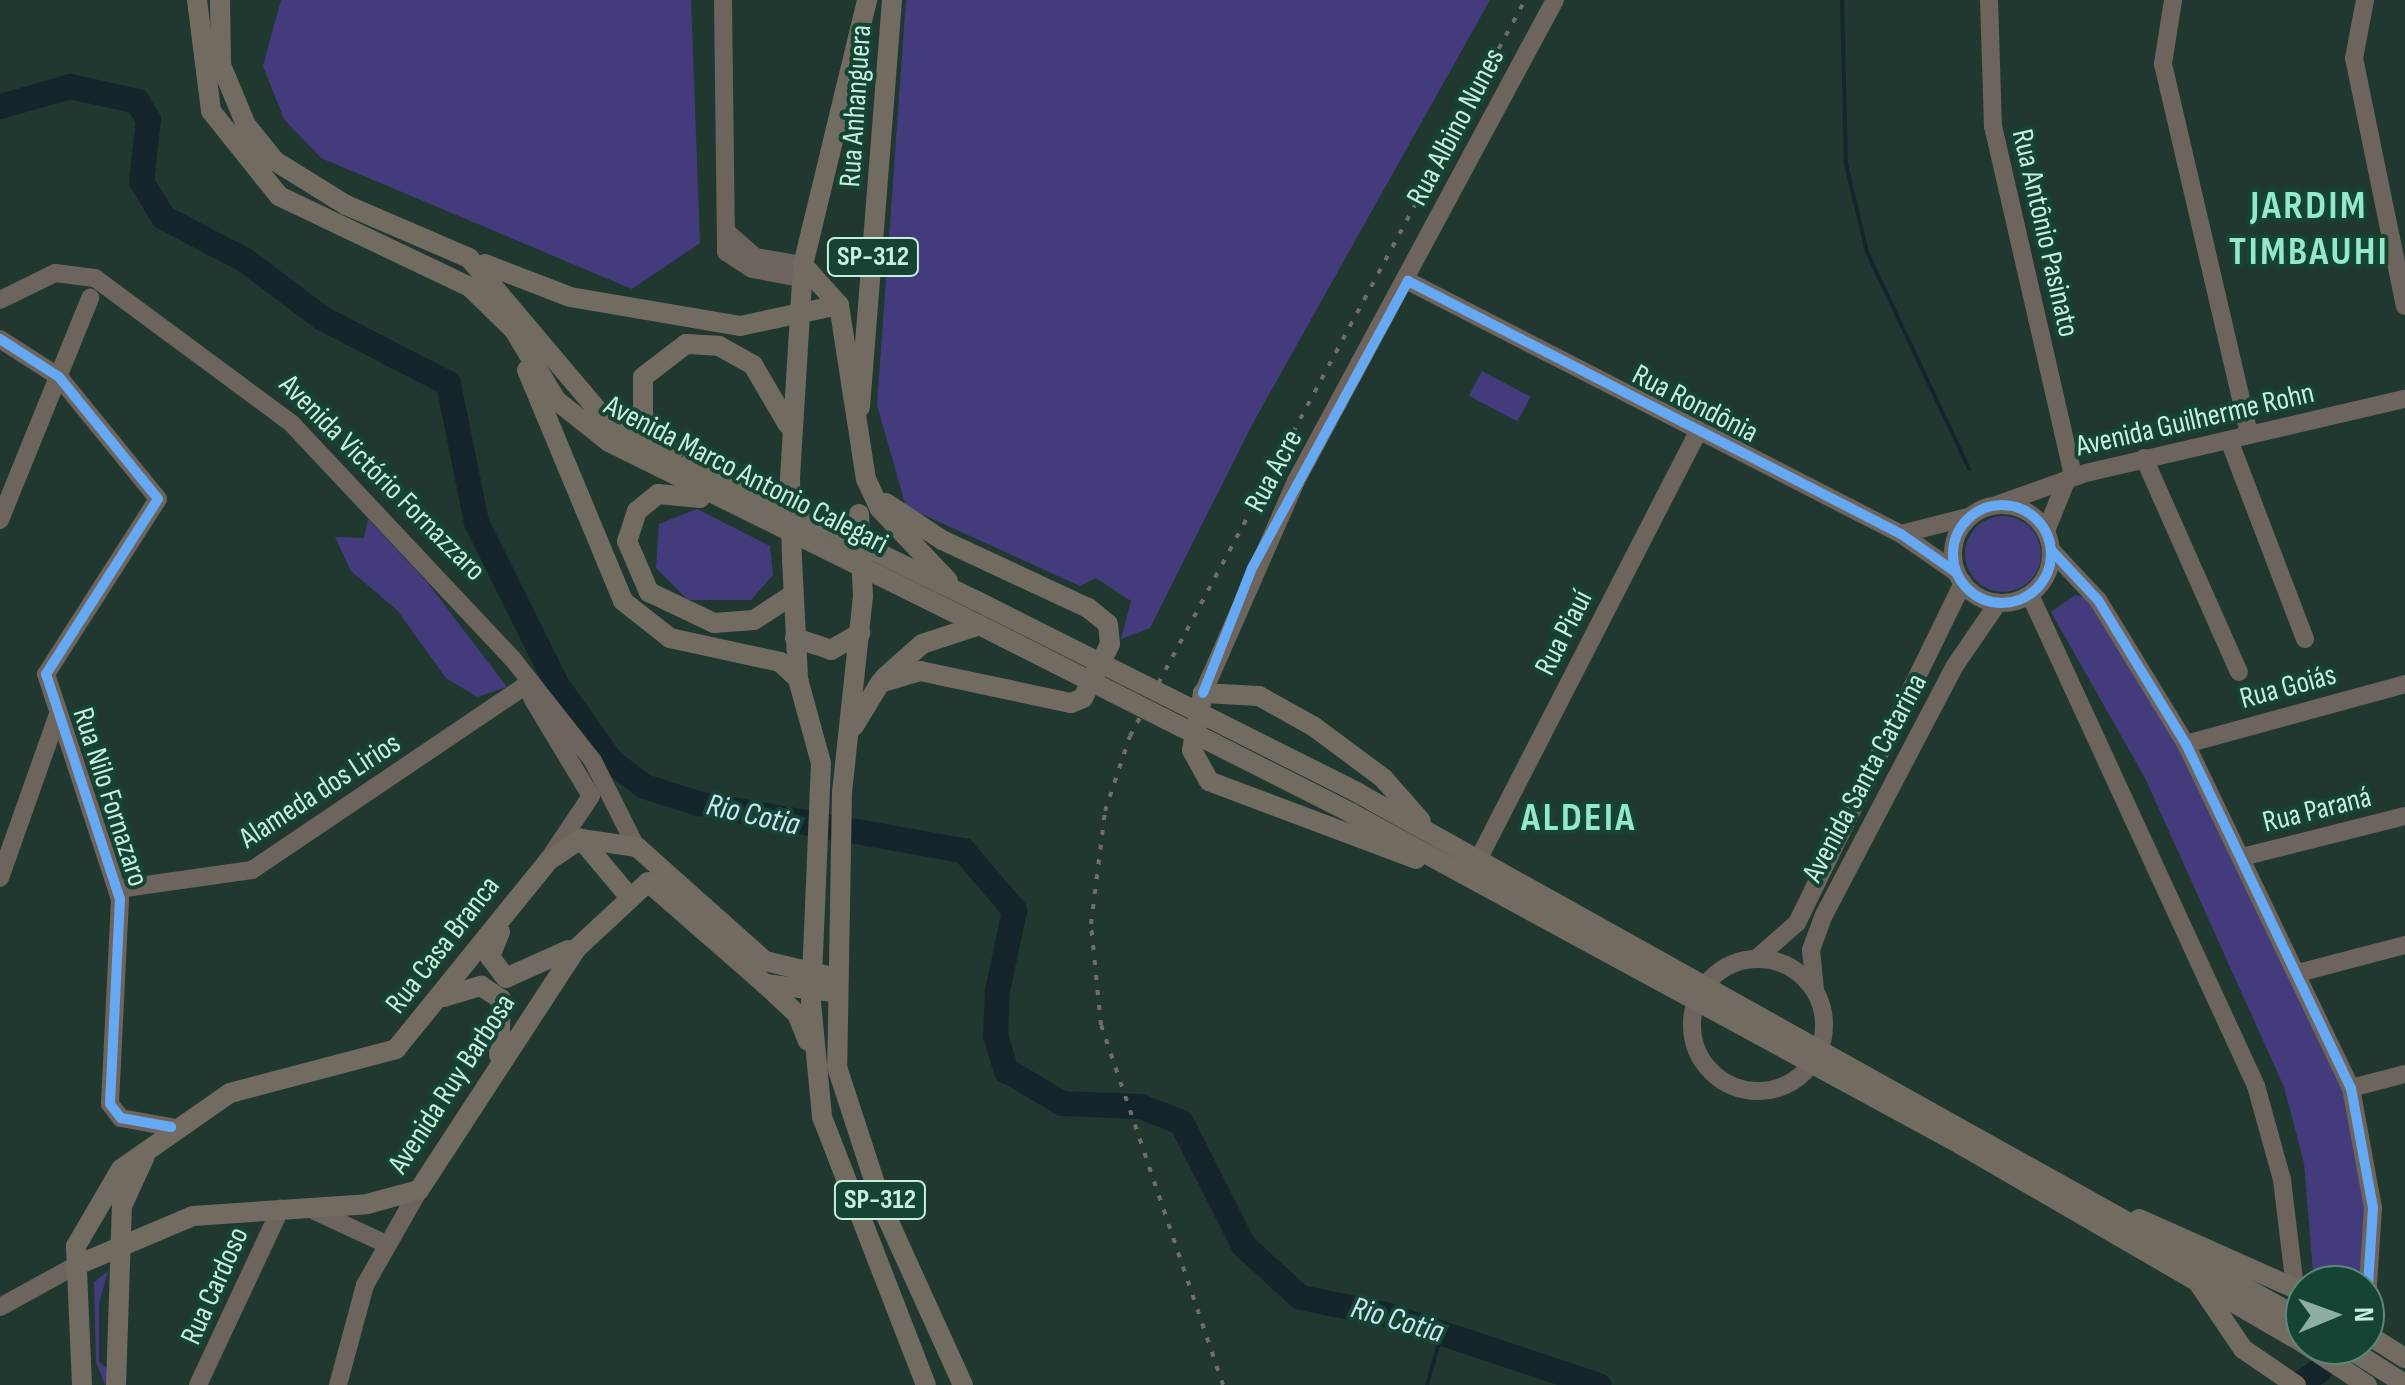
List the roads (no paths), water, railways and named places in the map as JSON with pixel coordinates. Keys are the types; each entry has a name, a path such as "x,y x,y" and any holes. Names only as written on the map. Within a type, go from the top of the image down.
{"main road":[{"name":"Avenida Marco Antonio Calegari","path":"197,0 212,111 260,181 309,216 447,273 514,330 581,424 727,505 1004,637 1350,813 1456,872"},
{"name":"Avenida Marco Antonio Calegari","path":"220,0 221,64 246,125 274,161 346,205 469,258 507,292 585,402 670,452 1424,826 1709,981 2118,1214"},
{"name":"Rua Anhanguera","path":"792,595 789,428 802,272 867,0"},
{"name":"Rua Anhanguera","path":"861,632 857,449 892,0"},
{"path":"469,258 570,298 724,324 762,326 800,311 840,305"},
{"path":"802,272 840,305 857,449 871,491 967,596"},
{"path":"514,330 623,601 670,638 780,662 798,679"},
{"path":"670,452 643,416 643,377 686,344 719,346 754,365 789,428"},
{"path":"871,491 942,540 1088,608 1108,624 1110,644 1083,698 1071,703 1038,703 941,672 880,683"},
{"path":"727,505 674,492 637,511 627,541 649,592 714,623 754,620 792,595"},
{"name":"SP-312","path":"792,595 798,679 820,786 816,855 822,984 837,1067 856,1137 963,1385"},
{"path":"847,741 880,683 922,644 980,625"},
{"path":"795,638 831,650 861,632"},
{"name":"SP-312","path":"861,632 842,792 840,856 813,1053 840,1182 926,1385"},
{"path":"1424,826 1384,778 1314,726 1259,696 1203,693 1192,750 1209,781 1456,872 2196,1279 2285,1332"},
{"path":"581,839 636,847"},
{"path":"581,839 623,888 648,882 765,984 797,1014 813,1053"},
{"name":"Rua Casa Branca","path":"75,1266 94,1205 164,1132 265,1080 381,1059 441,998 548,861 581,839"},
{"name":"Avenida Ruy Barbosa","path":"419,1190 576,949 623,888 636,847"},
{"name":"Avenida Victório Fornazzaro","path":"636,847 765,961 822,984"},
{"path":"517,900 490,956 506,978 576,949"},
{"path":"765,984 822,984"},
{"path":"441,998 480,986 501,999 506,1023 494,1071"},
{"path":"116,1385 128,1184 164,1132"},
{"path":"82,1385 75,1266 193,1216 291,1208 419,1190"},
{"path":"2118,1214 2188,1233 2285,1282"},
{"path":"2118,1214 2285,1309"},
{"path":"2196,1279 2228,1332 2266,1366 2296,1385"},
{"path":"2337,1365 2367,1385"},
{"path":"2375,1365 2405,1384"}],"street":[{"path":"722,0 724,225 741,250 802,272"},
{"name":"Rua Albino Nunes","path":"1408,280 1554,0"},
{"name":"Rua Antônio Pasinato","path":"1989,0 1992,126 2070,477"},
{"path":"2173,0 2163,64 2249,435"},
{"path":"2365,0 2354,58 2405,306"},
{"name":"Avenida Victório Fornazzaro","path":"0,300 71,272 146,307 337,466 529,683 593,762 636,847"},
{"name":"Rua Rondônia","path":"1408,280 1697,434 1900,534 1960,578"},
{"name":"Rua Acre","path":"1203,693 1252,568 1408,280"},
{"path":"0,520 90,298"},
{"path":"2,344 59,377"},
{"name":"Rua Nilo Fornazaro","path":"59,377 158,499 46,676 118,889 110,1104 120,1118 164,1132"},
{"name":"Avenida Guilherme Rohn","path":"2000,504 2070,477 2405,399"},
{"name":"Rua Piauí","path":"1480,856 1697,434"},
{"path":"2230,440 2305,639"},
{"path":"2144,458 2238,672"},
{"path":"1971,515 1954,540 1960,578 1998,603 2030,595 2044,580 2049,540 2070,477"},
{"path":"1900,534 2000,504 2027,511 2081,577 2186,744 2351,1088 2373,1208 2369,1265"},
{"path":"2044,580 2081,577"},
{"name":"Avenida Santa Catarina","path":"1709,981 1757,958 1797,923 1960,578"},
{"path":"2030,595 2256,1086 2282,1180 2296,1265"},
{"name":"Avenida Santa Catarina","path":"1822,1045 1811,950 1824,915 1954,667 1998,603"},
{"path":"529,683 591,796 548,861"},
{"name":"Alameda dos Lirios","path":"118,889 252,870 529,683"},
{"name":"Rua Goiás","path":"2186,744 2405,684"},
{"path":"0,878 57,717"},
{"name":"Rua Paraná","path":"2242,857 2405,816"},
{"path":"2298,973 2405,945"},
{"path":"1757,958 1796,970 1814,990"},
{"path":"1709,981 1696,1003 1695,1046 1732,1086 1774,1090 1810,1067 1822,1045"},
{"path":"2351,1088 2405,1074"},
{"name":"Avenida Ruy Barbosa","path":"338,1385 386,1244 419,1190"},
{"path":"291,1208 386,1244"},
{"name":"Rua Cardoso","path":"198,1385 291,1208"},
{"path":"0,1307 75,1266"}],"waterway":[{"path":"1842,0 1846,164 1867,252 1969,469"},
{"name":"Rio Cotia","path":"0,106 70,86 137,101 148,119 141,181 163,217 245,260 322,318 448,383 476,522 557,685 611,761 644,786 698,803 963,850 1014,910 997,991 995,1035 1006,1070 1062,1103 1140,1106 1181,1122 1243,1245 1300,1297 1385,1314 1598,1385"},
{"path":"1427,1385 1441,1336"},
{"name":"Rio Cotia","path":"2297,1385 2319,1370"}],"railway":[{"path":"1223,1385 1101,1025 1091,924 1105,811 1130,736 1525,0"}],"district":[{"name":"JARDIM TIMBAUHI","path":"2309,229"},
{"name":"ALDEIA","path":"1579,818"}]}
